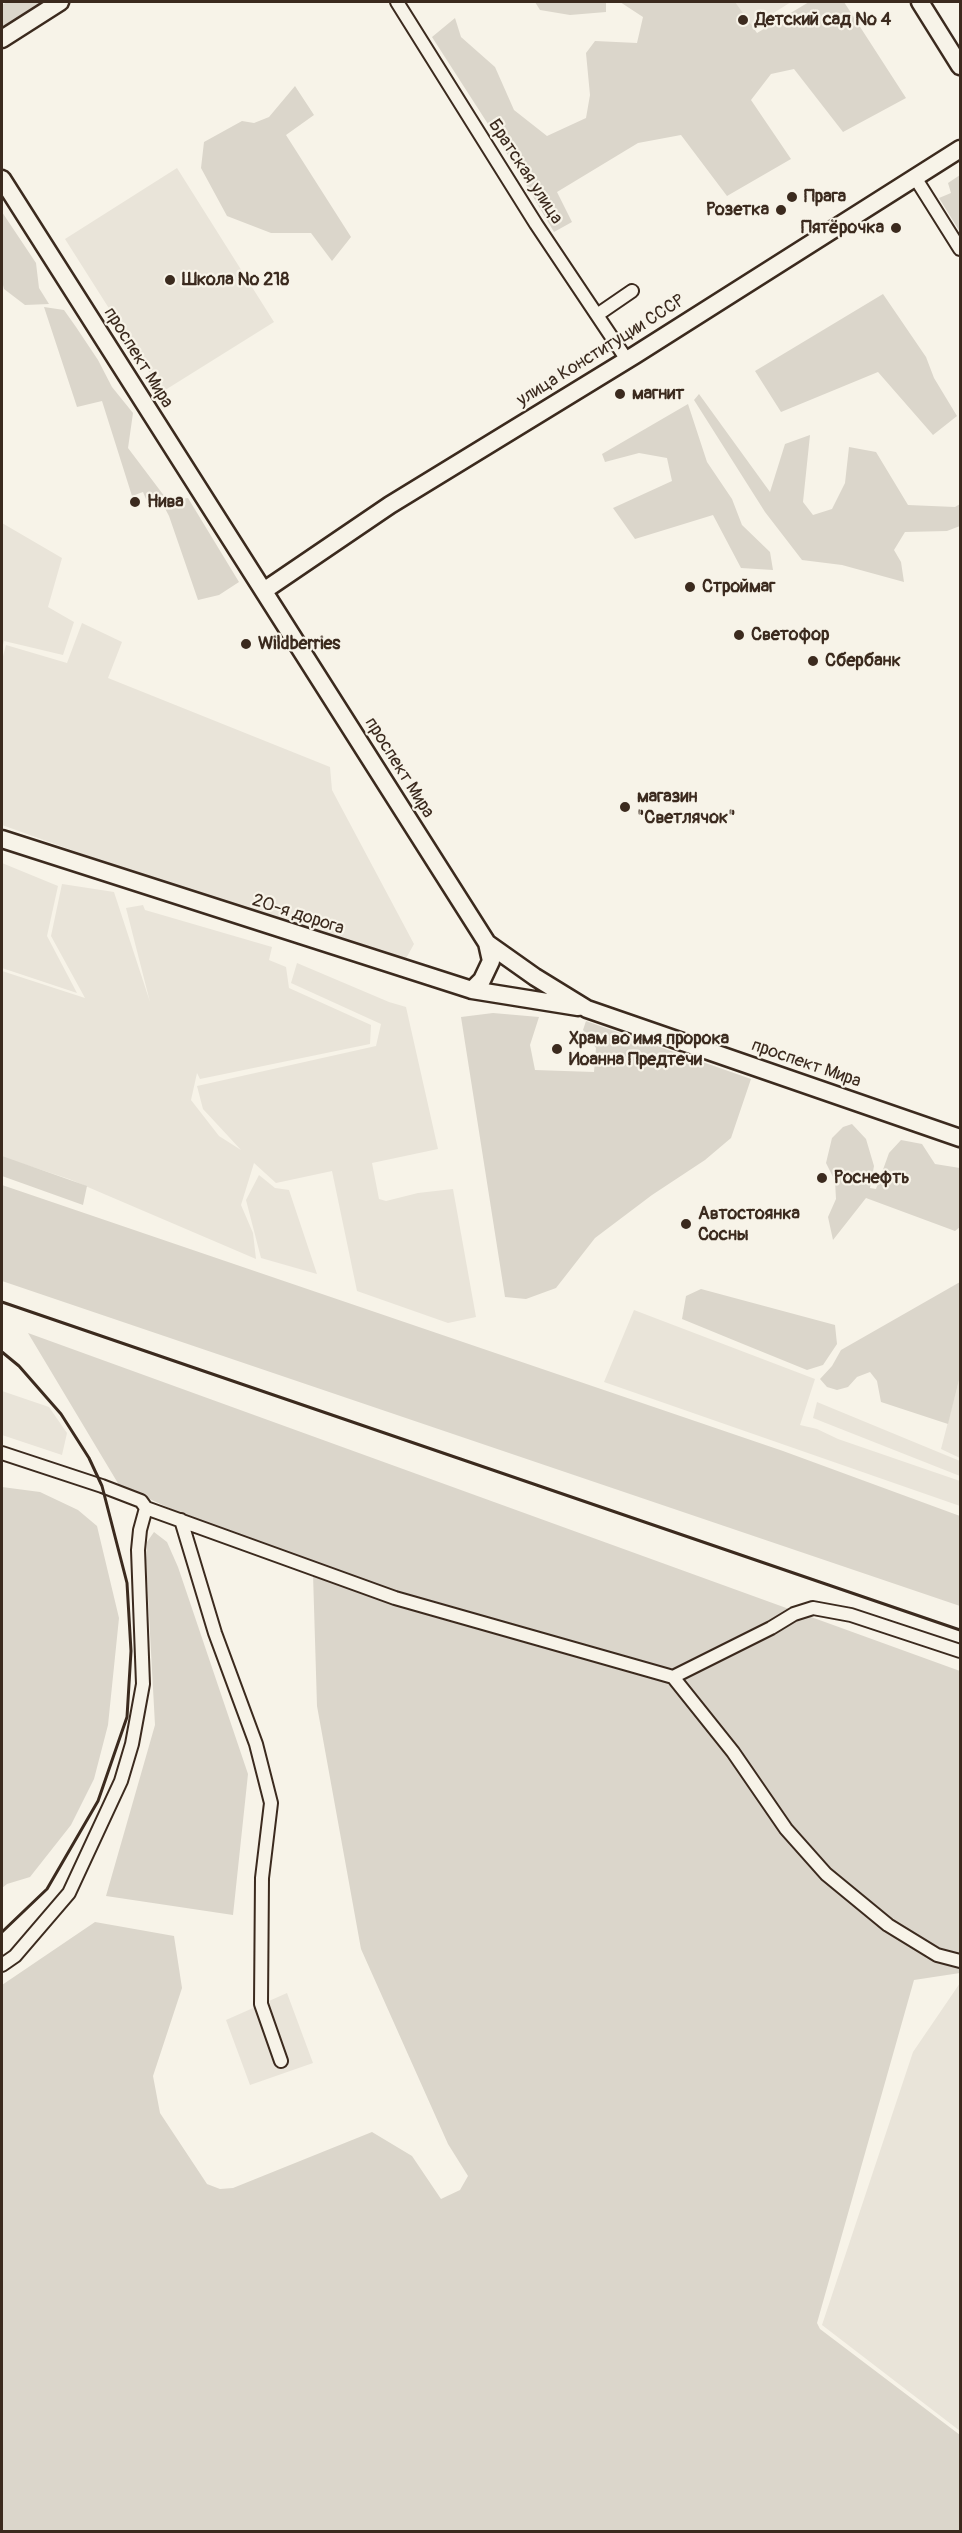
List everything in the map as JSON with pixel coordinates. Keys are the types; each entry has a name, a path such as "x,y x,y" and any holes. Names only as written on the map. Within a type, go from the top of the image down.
{"main road":[{"path":"2,39 60,2"},
{"path":"920,2 960,66"},
{"name":"улица Конституции СССР","path":"265,590 390,505 627,360 841,224 916,180 960,149"},
{"name":"проспект Мира","path":"2,179 487,943 535,977 587,1009 960,1138"},
{"name":"20-я дорога","path":"2,839 472,990 587,1009"},
{"path":"472,990 482,980 491,961 487,943"}],"street":[{"name":"Братская улица","path":"397,2 489,150 627,360"},
{"path":"916,180 960,249"},
{"path":"597,315 632,291"},
{"path":"2,1453 102,1486 141,1502 146,1508 395,1598 673,1677 733,1752 786,1829 826,1874 888,1925 937,1955 960,1961"},
{"path":"2,1965 15,1956 69,1893 121,1781 132,1744 143,1684 138,1550 146,1508"},
{"path":"181,1520 215,1633 256,1744 271,1803 262,1878 261,2004 281,2061"},
{"path":"673,1677 794,1614 813,1608 851,1615 960,1651"}],"shaded area":[{"path":"7,2 46,2 2,30 2,5"},
{"path":"535,2 606,2 606,12 570,15 540,10"},
{"path":"620,2 735,2 757,33 809,2 844,2 906,98 843,132 794,69 771,74 751,100 791,159 727,196 681,135 638,143 557,192 572,222 554,232 515,166 432,37 455,18 461,37 495,67 514,110 547,136 586,118 590,95 586,53 595,41 637,43 643,17"},
{"name":"Детский сад № 4","path":"710,2 791,2 734,38"},
{"path":"295,86 314,115 286,135 351,237 332,261 311,233 271,233 227,216 201,168 204,142 242,121 254,123 269,117"},
{"name":"Школа № 218","path":"177,168 274,322 162,392 65,239"},
{"path":"960,175 960,232 939,198 951,193 948,183"},
{"path":"2,212 36,263 39,288 49,304 25,305 4,289"},
{"path":"883,294 926,357 934,378 957,416 933,435 878,372 781,412 755,371"},
{"path":"44,307 64,310 98,360 112,387 133,413 128,448 168,501 188,498 239,582 219,595 198,600 169,516 159,497 146,499 143,492 132,496 102,401 77,407"},
{"path":"699,394 770,492 785,444 810,435 803,502 813,515 832,509 845,483 849,447 876,452 908,505 955,507 960,504 960,526 947,531 905,532 894,550 901,562 904,582 842,565 802,560 765,512 694,400"},
{"path":"688,404 707,462 732,499 742,525 770,552 773,570 741,568 713,515 635,539 613,508 672,481 667,458 639,453 605,462 602,454"},
{"path":"2,523 62,558 48,607 74,622 63,655 4,641 2,648"},
{"path":"82,623 122,642 108,678 330,767 332,790 414,944 404,962 280,925 2,825 2,660 6,645 67,663"},
{"path":"2,863 58,886 47,936 77,993 2,968"},
{"path":"62,884 114,892 150,1002 126,908 143,905 145,910 272,947 269,960 286,967 289,988 371,1025 370,1044 200,1079 197,1073 191,1100 219,1136 241,1150 203,1109 197,1086 376,1046 381,1024 291,983 297,963 406,1007 438,1149 372,1163 379,1199 386,1201 418,1193 453,1189 476,1317 448,1323 357,1291 332,1171 276,1183 254,1163 241,1205 253,1233 256,1259 69,1179 2,1157 2,971 85,998 51,936"},
{"path":"493,1013 539,1017 530,1045 535,1070 594,1072 596,1048 583,1030 586,1021 751,1079 731,1138 705,1160 652,1195 595,1238 556,1288 526,1299 505,1297 461,1017"},
{"path":"852,1124 866,1139 874,1166 870,1188 876,1189 889,1153 901,1140 922,1144 935,1164 960,1168 960,1227 955,1231 866,1198 833,1240 828,1217 836,1199 835,1181 826,1163 832,1138 843,1127"},
{"path":"2,1156 87,1186 83,1205 2,1176"},
{"path":"259,1175 275,1188 289,1190 317,1274 261,1258 246,1200"},
{"path":"2,1185 783,1451 960,1516 960,1606 2,1281"},
{"path":"960,1282 960,1376 948,1424 881,1402 877,1381 870,1372 857,1377 848,1387 837,1390 827,1387 820,1379 832,1366 841,1350"},
{"path":"701,1289 835,1325 837,1344 823,1365 807,1370 682,1319 686,1296"},
{"path":"634,1310 815,1379 800,1425 817,1429 838,1439 960,1481 960,1506 604,1382"},
{"path":"28,1333 960,1671 960,1973 914,1980 817,2323 820,2329 960,2435 960,2531 2,2531 2,1985 95,1922 174,1936 182,1988 153,2076 160,2113 207,2184 220,2189 233,2188 372,2132 412,2156 441,2199 460,2190 468,2176 448,2144 361,1949 317,1706 313,1574 119,1485"},
{"path":"960,1376 960,1458 941,1449"},
{"path":"2,1391 49,1407 67,1433 62,1455 2,1435"},
{"path":"817,1402 960,1461 960,1476 813,1418"},
{"path":"2,1487 40,1492 78,1510 97,1526 119,1618 108,1725 94,1779 71,1825 30,1877 7,1884 2,1888"},
{"path":"154,1532 167,1542 178,1567 248,1774 233,1915 106,1896 155,1725 146,1560 147,1542"},
{"path":"960,1983 960,2431 822,2325 913,2052"},
{"path":"287,1993 313,2063 250,2085 226,2020"}],"railway":[{"path":"2,1302 960,1630"},
{"path":"2,1352 19,1366 61,1414 89,1458 102,1486 127,1583 131,1651 127,1717 98,1801 47,1889 2,1932"}],"place":[{"name":"Детский сад № 4","path":"743,20"},
{"name":"Прага","path":"792,197"},
{"name":"Розетка","path":"781,210"},
{"name":"Пятёрочка","path":"896,228"},
{"name":"Школа № 218","path":"170,280"},
{"name":"магнит","path":"620,394"},
{"name":"Нива","path":"135,502"},
{"name":"Строймаг","path":"690,587"},
{"name":"Светофор","path":"739,635"},
{"name":"Wildberries","path":"246,644"},
{"name":"Сбербанк","path":"813,661"},
{"name":"магазин \"Светлячок\"","path":"625,807"},
{"name":"Храм во имя пророка Иоанна Предтечи","path":"557,1049"},
{"name":"Роснефть","path":"822,1178"},
{"name":"Автостоянка Сосны","path":"686,1224"}]}
